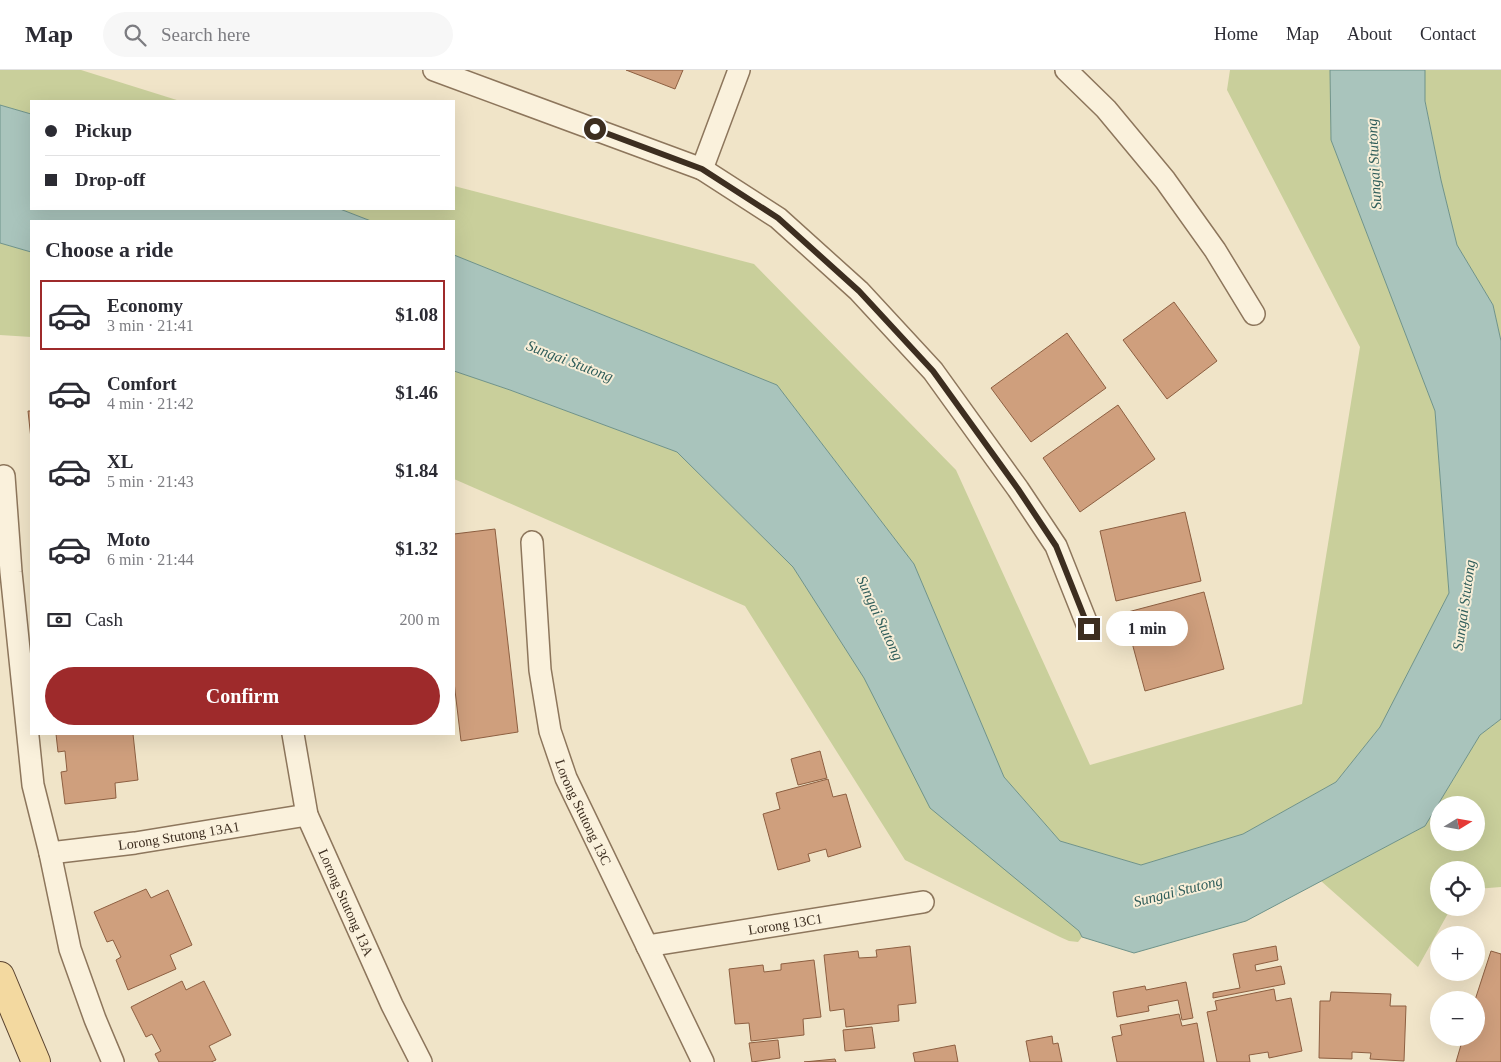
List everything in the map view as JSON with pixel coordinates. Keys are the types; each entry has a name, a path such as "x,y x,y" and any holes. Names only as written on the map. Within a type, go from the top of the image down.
{"main road":[{"path":"0,976 36,1062"}],"street":[{"path":"434,70 702,169 778,218 859,291 933,371 1018,489 1056,546 1089,629"},
{"path":"702,169 739,70"},
{"path":"1066,70 1106,109 1164,180 1215,250 1254,314"},
{"path":"4,476 11,572 33,785 50,853 70,948 95,1019 113,1062"},
{"name":"Lorong Stutong 13C","path":"532,542 540,670 550,731 566,778 703,1062"},
{"name":"Lorong Stutong 13A","path":"293,735 307,815 392,1005 421,1062"},
{"name":"Lorong Stutong 13A1","path":"50,853 135,842 307,815"},
{"name":"Lorong 13C1","path":"647,946 923,902"}],"green space":[{"path":"0,70 81,70 177,100 30,100 30,114 0,105"},
{"path":"1230,70 1330,70 1331,140 1435,411 1449,593 1380,727 1336,782 1243,834 1141,865 1060,841 1004,777 914,564 777,385 455,255 455,220 368,220 343,210 455,210 455,186 754,264 956,470 1090,765 1302,704 1360,347 1227,90"},
{"path":"1425,70 1501,70 1501,341 1493,305 1457,245 1441,180 1425,100"},
{"path":"0,243 30,252 30,337 0,335"},
{"path":"455,371 677,452 793,567 864,678 1079,931 1082,937 1078,942 1060,937 905,860 745,606 455,479"},
{"path":"1501,719 1501,887 1485,888 1485,861 1430,861 1430,916 1447,916 1441,926 1430,926 1430,946 1418,967 1321,881 1425,826 1430,818 1430,851 1485,851 1485,796 1443,796 1480,735"}],"water":[{"name":"Sungai Stutong","path":"1330,70 1425,70 1425,101 1441,180 1457,245 1493,305 1501,341 1501,719 1480,735 1443,796 1430,796 1430,818 1425,826 1246,921 1134,953 1082,937 1079,931 930,808 864,678 793,567 677,452 455,371 455,255 777,385 914,564 1004,777 1060,841 1141,865 1243,834 1336,782 1380,727 1449,593 1435,411 1331,140"},
{"path":"0,105 30,114 30,210 343,210 368,220 30,220 30,252 0,243"}],"building":[{"path":"626,70 683,70 675,89"},
{"path":"1174,302 1217,361 1167,399 1123,340"},
{"path":"1067,333 1106,388 1031,442 991,388"},
{"path":"1118,405 1155,459 1080,512 1043,458"},
{"path":"28,411 30,411 30,430"},
{"path":"1185,512 1201,581 1116,601 1100,531"},
{"path":"495,529 518,732 461,741 455,690 455,534"},
{"path":"1204,592 1224,669 1145,691 1124,613"},
{"path":"56,735 133,735 138,780 115,783 116,798 65,804 61,772 67,771 65,751 58,752"},
{"path":"820,751 827,778 798,785 791,759"},
{"path":"828,779 833,797 846,794 861,847 828,857 826,849 808,854 810,861 778,870 763,814 780,809 776,793"},
{"path":"146,889 151,898 168,890 192,945 170,955 176,969 128,990 116,960 121,957 113,940 107,942 94,912"},
{"path":"910,946 916,1003 898,1005 899,1021 846,1027 844,1009 830,1011 824,955 858,951 859,958 877,957 876,950"},
{"path":"1276,946 1278,960 1255,965 1256,971 1281,966 1285,984 1213,998 1213,993 1240,988 1233,954"},
{"path":"1491,951 1501,954 1501,1062 1456,1062 1461,1046 1485,1046 1485,991 1478,991 1481,981 1485,981 1485,969"},
{"path":"814,960 821,1017 803,1019 804,1035 751,1041 749,1023 735,1024 729,969 763,965 764,972 781,970 781,964"},
{"path":"182,981 186,990 204,981 231,1035 209,1046 216,1060 211,1062 159,1062 155,1054 161,1051 152,1034 146,1037 131,1007"},
{"path":"1186,982 1193,1018 1182,1020 1178,1000 1148,1006 1149,1011 1117,1017 1113,992 1145,986 1146,990"},
{"path":"1274,989 1276,1001 1291,998 1302,1051 1269,1058 1268,1052 1249,1055 1250,1062 1217,1062 1207,1012 1217,1010 1215,1001"},
{"path":"1331,992 1391,994 1390,1006 1406,1006 1404,1061 1370,1059 1371,1053 1352,1052 1352,1059 1319,1058 1320,1001 1330,1001"},
{"path":"1179,1014 1182,1026 1197,1023 1204,1062 1117,1062 1112,1037 1122,1035 1120,1025"},
{"path":"872,1027 875,1048 845,1051 843,1030"},
{"path":"1052,1036 1053,1044 1058,1043 1062,1062 1030,1062 1026,1041"},
{"path":"778,1040 780,1058 752,1062 749,1043"},
{"path":"955,1045 958,1062 915,1062 913,1053"},
{"path":"835,1059 836,1062 804,1062"}],"route":[{"path":"595,129 702,169 778,218 859,291 933,371 1018,489 1056,546 1089,629"}]}
